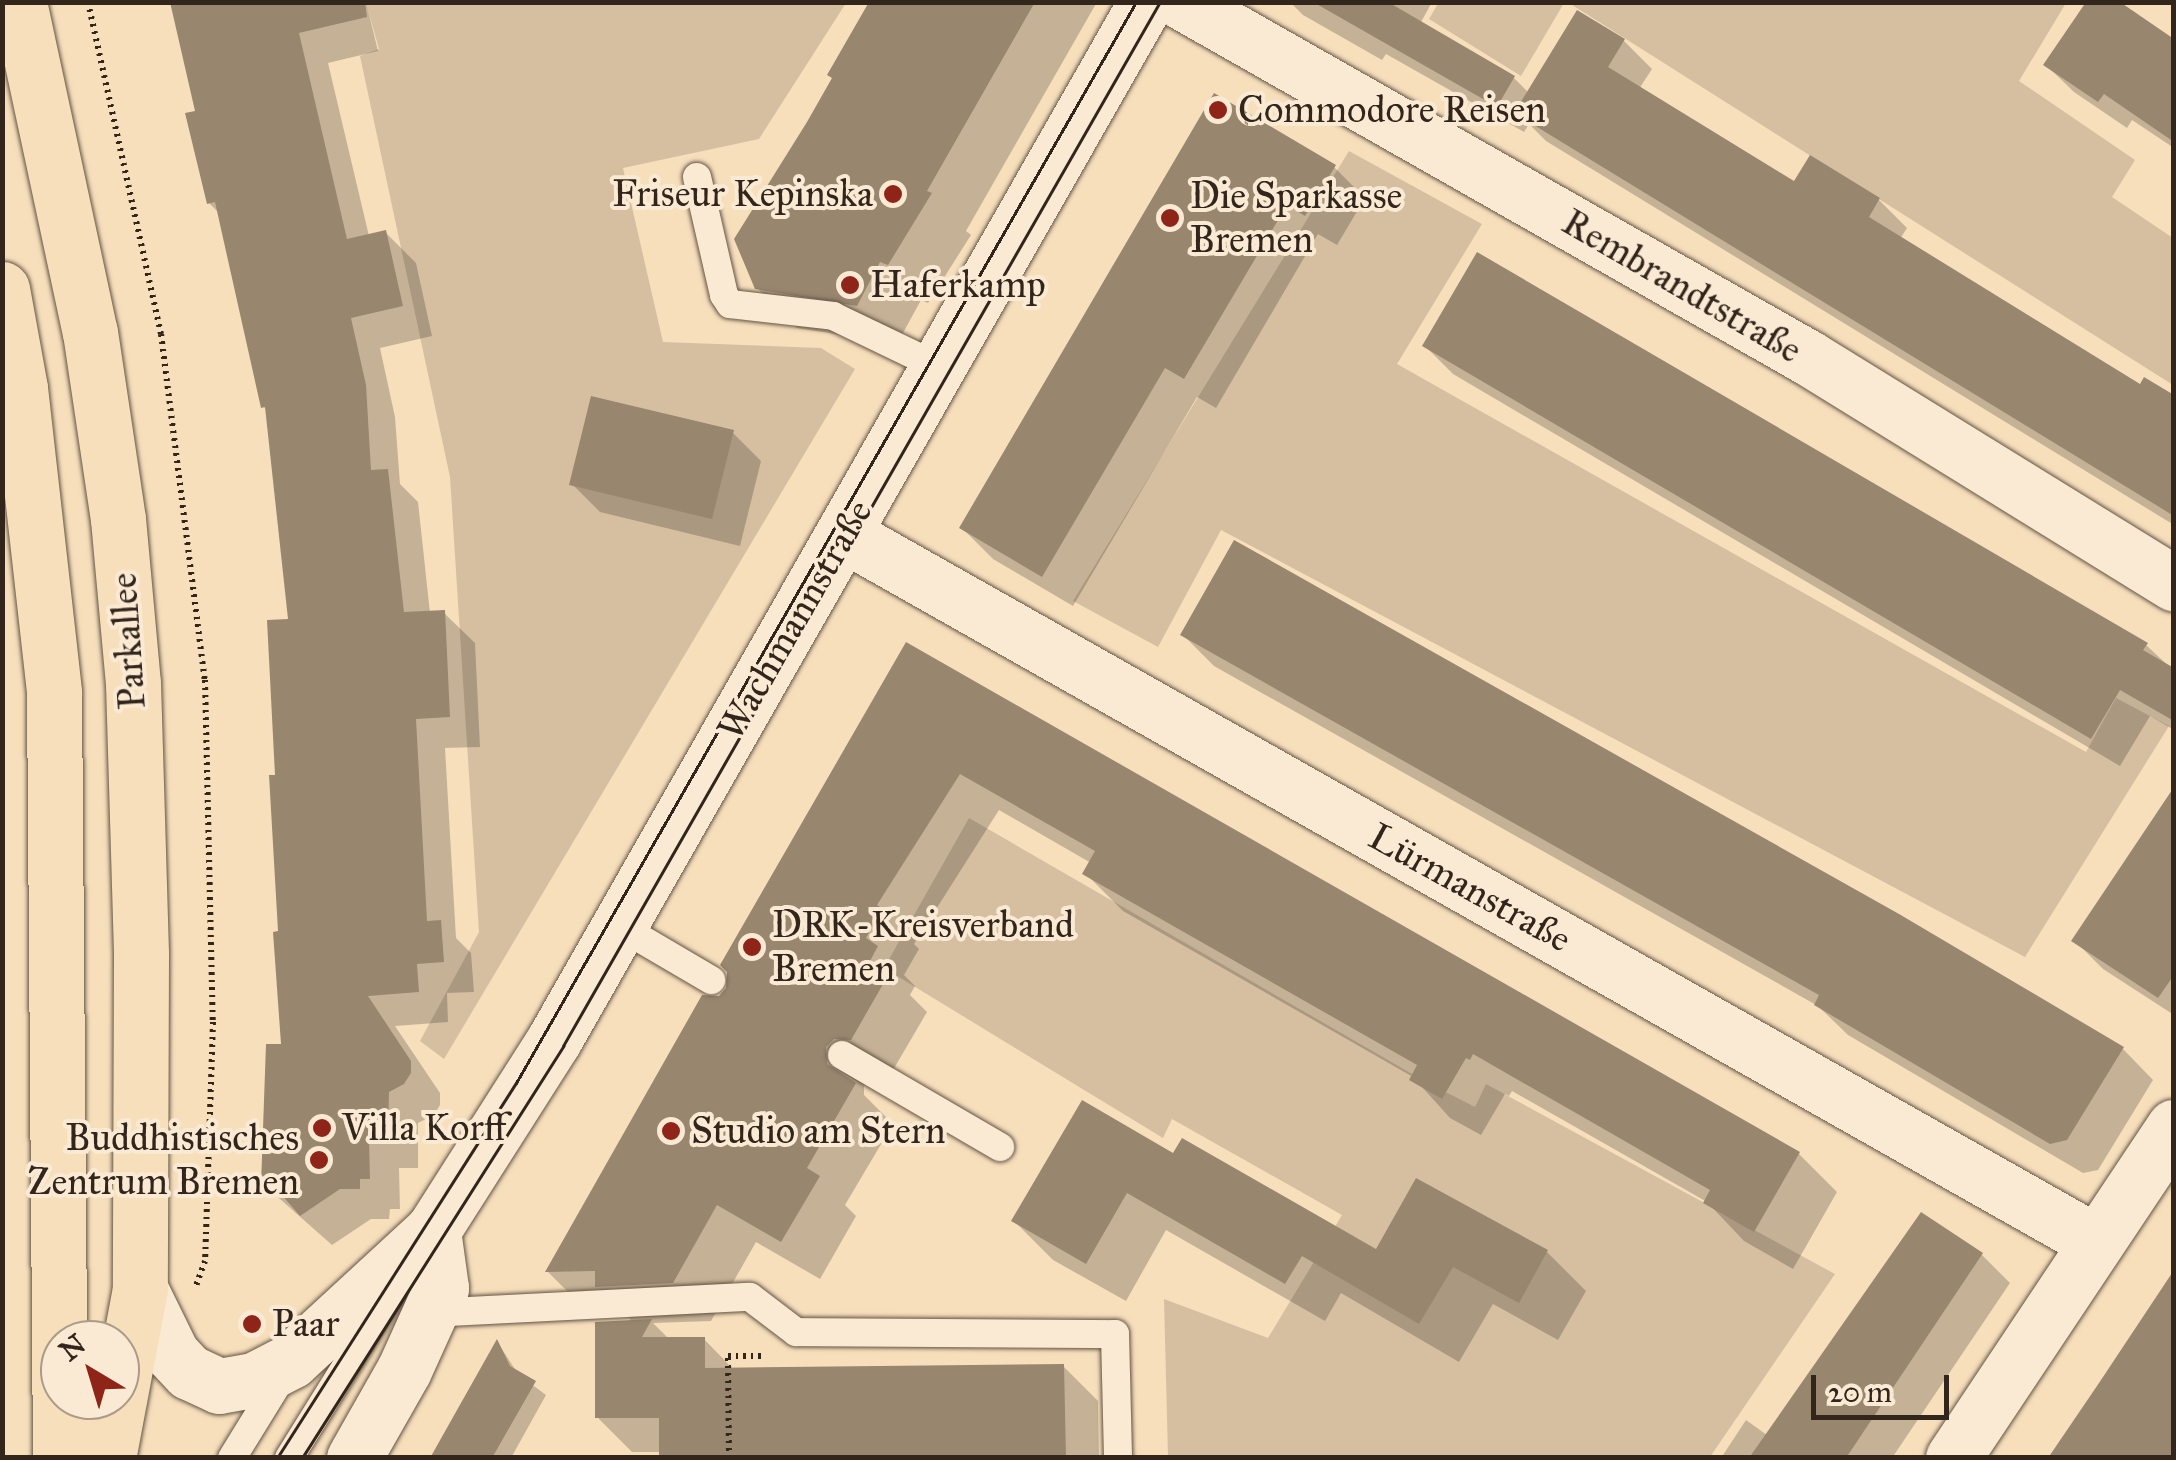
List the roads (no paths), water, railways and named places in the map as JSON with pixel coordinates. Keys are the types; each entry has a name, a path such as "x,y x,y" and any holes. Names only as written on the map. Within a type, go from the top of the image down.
{"main road":[{"name":"Parkallee","path":"19,2 90,332 118,519 133,684 140,936 140,1289 108,1458"},
{"name":"Parkallee","path":"2,289 20,388 54,692 60,1458"}],"street":[{"name":"Wachmannstraße","path":"292,1361 433,1230 554,1040 1146,2"},
{"name":"Rembrandtstraße","path":"1182,2 1809,358 2174,583"},
{"name":"Lürmanstraße","path":"844,535 2096,1242"},
{"path":"1953,1458 2174,1127"},
{"path":"354,1458 441,1288 433,1230"},
{"name":"Parkallee","path":"140,1289 172,1354 189,1372 219,1386 254,1380 292,1361"}],"lane":[{"path":"697,177 724,296 730,304 833,316 939,367"},
{"path":"618,926 711,980"},
{"path":"842,1056 1000,1147"},
{"path":"289,1458 433,1230"},
{"path":"429,1314 750,1297 796,1332 1115,1334 1118,1458"},
{"name":"Wachmannstraße","path":"232,1458 292,1361"}],"tram line":[{"path":"277,1458 516,1083 1136,2"},
{"path":"302,1458 563,1046 1160,2"}],"place":[{"name":"Commodore Reisen","path":"1218,110"},
{"name":"Friseur Kepinska","path":"893,194"},
{"name":"Die Sparkasse Bremen","path":"1170,218"},
{"name":"Haferkamp","path":"850,285"},
{"name":"DRK-Kreisverband Bremen","path":"752,947"},
{"name":"Villa Korff","path":"322,1128"},
{"name":"Studio am Stern","path":"671,1131"},
{"name":"Buddhistisches Zentrum Bremen","path":"319,1160"},
{"name":"Paar","path":"252,1324"}]}
